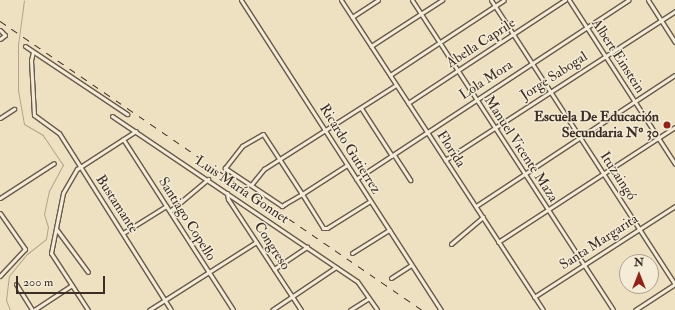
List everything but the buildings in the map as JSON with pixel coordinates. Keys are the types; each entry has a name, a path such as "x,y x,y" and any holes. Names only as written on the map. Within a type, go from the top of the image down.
{"street":[{"name":"Ricardo Gutierrez","path":"241,0 441,310"},
{"name":"Florida","path":"341,0 476,206 542,310"},
{"path":"352,17 378,0"},
{"name":"Manuel Vicente Maza","path":"412,0 613,310"},
{"path":"371,46 442,0"},
{"name":"Ituzaingó","path":"490,0 675,284"},
{"path":"390,75 504,0"},
{"name":"Abella Caprile","path":"408,103 566,0"},
{"name":"Albert Einstein","path":"569,0 675,164"},
{"name":"Lola Mora","path":"356,180 475,99 629,0"},
{"path":"648,0 675,42"},
{"name":"Jorge Sabogal","path":"445,160 675,11"},
{"path":"0,30 5,35 0,39"},
{"path":"25,46 127,114"},
{"name":"Bustamante","path":"33,52 31,60 35,118 57,130 171,310"},
{"path":"476,206 675,76"},
{"path":"251,185 264,169 326,131 396,85"},
{"path":"361,108 410,180"},
{"path":"0,118 14,109"},
{"name":"Luis María Gonnet","path":"112,116 208,179 336,267 359,284 377,310"},
{"path":"498,242 675,126"},
{"path":"88,310 51,253 57,230 64,190 80,166 136,131"},
{"name":"Congreso","path":"280,159 263,134 242,146 225,168 282,206 302,194"},
{"name":"Santiago Copello","path":"124,139 233,310"},
{"path":"280,159 323,228 327,228 370,201"},
{"path":"0,198 54,163"},
{"path":"302,194 347,165"},
{"path":"170,212 208,179"},
{"name":"Congreso","path":"227,193 228,199 301,310"},
{"path":"123,233 166,206"},
{"name":"Santa Margarita","path":"534,297 675,206"},
{"path":"0,212 25,249 0,276"},
{"path":"451,244 483,217"},
{"path":"57,230 88,272"},
{"path":"352,253 389,230"},
{"path":"149,310 164,299 256,242"},
{"path":"274,269 307,247"},
{"path":"391,278 411,265"},
{"path":"272,310 336,267"},
{"path":"16,284 33,310 72,285"},
{"path":"635,310 675,284"},
{"path":"350,310 369,298"}],"waterway":[{"path":"10,310 6,300 9,276 27,254 46,239 48,227 44,214 49,191 63,165 43,135 24,124 18,91 18,45 24,0"}],"railway":[{"path":"0,21 422,310"}],"place":[{"name":"Escuela De Educación Secundaria Nº 30","path":"667,125"}]}
